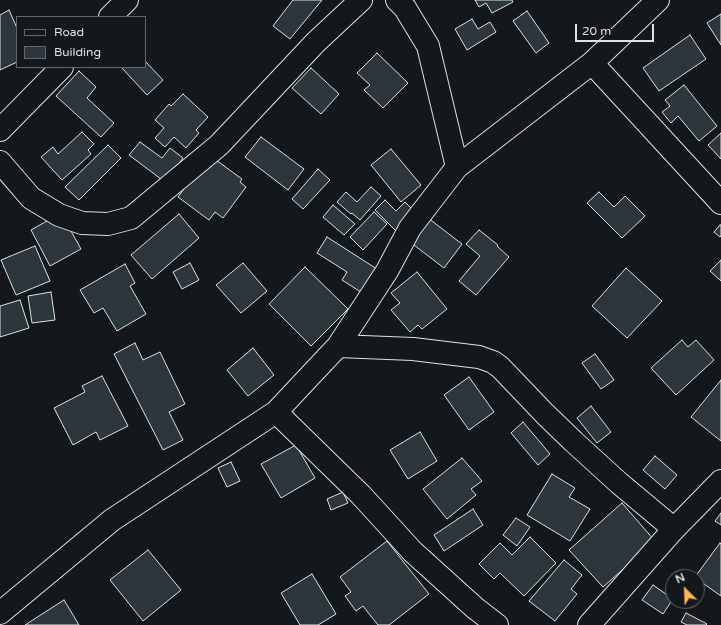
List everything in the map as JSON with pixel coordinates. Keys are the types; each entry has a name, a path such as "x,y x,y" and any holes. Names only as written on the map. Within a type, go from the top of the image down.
{"street":[{"path":"111,16 127,0"},
{"path":"0,162 31,198 58,215 82,223 108,224 130,218 219,145 316,42 361,0"},
{"path":"397,0 405,8 428,46 457,167"},
{"path":"0,613 112,520 276,412 338,346 387,271 410,228 457,167 592,63 658,0"},
{"path":"592,63 721,203"},
{"path":"0,130 61,68"},
{"path":"338,346 413,349 480,357 493,362 500,367 545,414 619,484 674,529"},
{"path":"276,412 361,495 413,552 496,625"},
{"path":"589,625 674,529 721,481"}],"building":[{"path":"293,0 322,0 290,39 273,26"},
{"path":"475,0 512,0 513,2 492,13 486,3 479,7"},
{"path":"9,10 16,26 16,62 0,70 0,15"},
{"path":"527,11 549,43 536,53 513,21"},
{"path":"721,14 721,45 707,23"},
{"path":"472,19 478,29 490,22 496,32 467,50 455,29"},
{"path":"690,35 706,59 659,91 643,68"},
{"path":"377,53 408,83 383,108 364,90 370,85 357,73"},
{"path":"146,62 163,80 147,95 122,68 146,68"},
{"path":"311,68 339,94 321,114 292,88"},
{"path":"79,71 96,87 87,98 114,123 101,137 56,96"},
{"path":"684,85 717,126 699,141 678,116 671,123 662,112 670,106 665,100"},
{"path":"183,94 208,117 196,130 199,133 186,148 174,137 165,147 155,138 164,128 155,120 169,104 171,106"},
{"path":"82,132 94,144 88,150 91,154 62,180 41,157 53,147 58,154"},
{"path":"721,133 721,159 708,145"},
{"path":"261,137 304,169 288,190 245,157"},
{"path":"140,142 162,158 170,148 183,158 165,182 129,155"},
{"path":"108,145 121,158 79,200 65,187"},
{"path":"391,149 421,185 401,202 371,165"},
{"path":"209,155 242,179 240,182 246,187 223,218 215,212 209,220 178,197"},
{"path":"318,169 330,180 303,209 292,199"},
{"path":"371,187 381,196 360,220 337,202 346,192 357,202"},
{"path":"599,192 614,207 625,196 645,216 622,238 587,203"},
{"path":"385,200 396,211 405,202 416,213 398,233 375,210"},
{"path":"333,205 355,224 344,235 323,217"},
{"path":"374,212 387,224 363,250 350,237"},
{"path":"61,213 81,249 50,266 31,230"},
{"path":"179,214 199,238 152,279 131,255"},
{"path":"428,218 462,244 444,268 410,242"},
{"path":"720,225 721,236 720,237 714,232"},
{"path":"479,230 498,245 497,246 509,257 476,295 459,281 480,256 466,244"},
{"path":"327,237 380,271 364,294 342,280 347,272 317,253"},
{"path":"35,246 50,281 16,295 1,260"},
{"path":"721,260 721,281 710,271"},
{"path":"190,263 199,280 182,289 173,272"},
{"path":"243,263 267,291 241,313 216,285"},
{"path":"125,264 135,283 130,286 146,314 117,331 103,308 94,313 80,290"},
{"path":"305,267 348,309 311,346 269,304"},
{"path":"626,268 662,301 627,338 592,306"},
{"path":"417,272 447,309 422,329 418,325 410,332 391,310 400,303 391,293"},
{"path":"51,292 55,320 32,323 28,296"},
{"path":"20,300 29,328 0,337 0,306"},
{"path":"682,340 688,347 696,340 714,360 676,395 651,368"},
{"path":"135,343 143,360 160,352 185,404 169,412 183,440 163,450 114,354"},
{"path":"253,348 274,375 248,396 227,370"},
{"path":"595,354 614,380 601,389 582,363"},
{"path":"102,376 128,426 100,440 96,432 73,445 54,408 85,392 82,386"},
{"path":"469,377 494,412 469,430 444,395"},
{"path":"721,380 721,441 691,417"},
{"path":"591,406 611,432 597,443 577,418"},
{"path":"523,422 550,454 538,465 511,433"},
{"path":"420,432 437,461 408,479 390,450"},
{"path":"296,445 315,478 281,498 261,464"},
{"path":"655,456 677,475 665,489 643,470"},
{"path":"462,458 482,481 471,489 476,495 447,519 423,489"},
{"path":"231,462 240,481 227,487 218,468"},
{"path":"552,474 575,488 569,497 590,509 570,541 527,515"},
{"path":"343,492 348,503 331,510 327,499"},
{"path":"622,503 655,541 603,587 569,550"},
{"path":"473,509 483,525 444,551 434,535"},
{"path":"721,513 721,525 715,521"},
{"path":"516,518 530,527 517,546 503,535"},
{"path":"530,537 556,563 524,596 500,573 494,579 479,564 500,543 512,555"},
{"path":"387,541 429,594 389,625 378,625 363,606 356,611 345,596 351,592 340,577"},
{"path":"720,543 721,596 705,585 705,569 701,569"},
{"path":"148,550 181,590 143,621 110,580"},
{"path":"564,560 582,575 571,589 577,594 555,621 529,601"},
{"path":"312,574 336,614 318,625 300,625 281,593"},
{"path":"653,585 665,593 665,609 666,609 663,614 642,600"},
{"path":"64,600 79,625 25,625"},
{"path":"686,613 707,624 687,625 681,622"}]}
